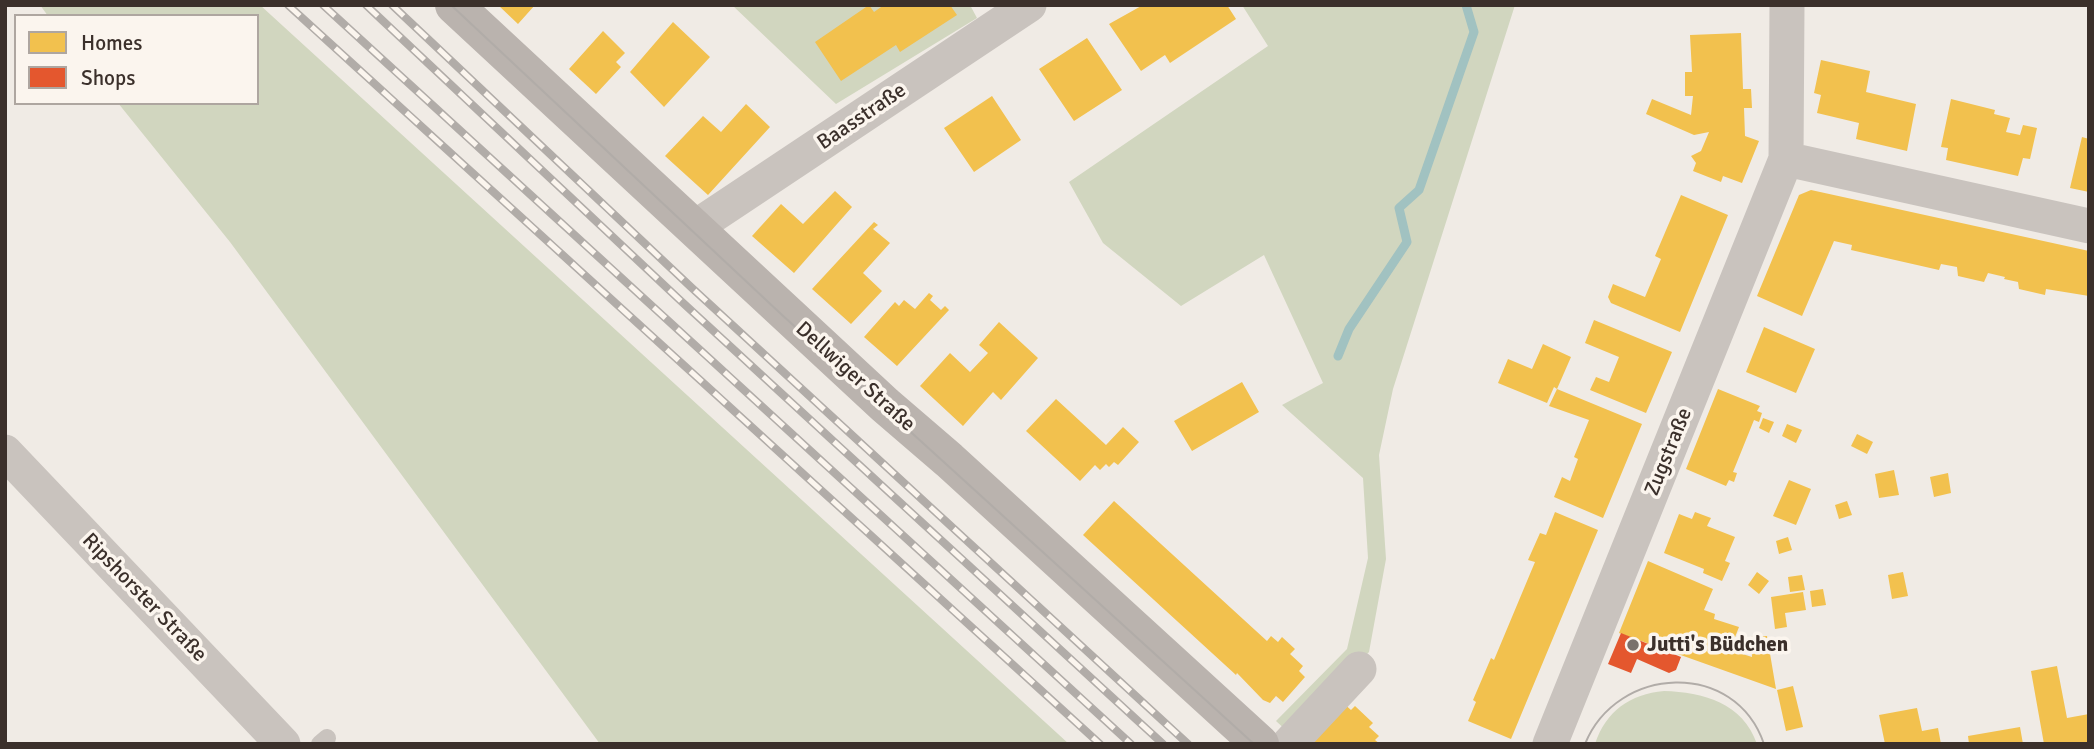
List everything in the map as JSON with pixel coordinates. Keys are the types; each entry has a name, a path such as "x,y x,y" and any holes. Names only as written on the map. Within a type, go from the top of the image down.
{"main road":[{"name":"Dellwiger Straße","path":"454,5 885,405 949,460 1260,744"}],"street":[{"name":"Baasstraße","path":"694,228 1029,5"},
{"name":"Zugstraße","path":"1549,744 1786,159 1787,5"},
{"path":"1786,159 2089,226"},
{"name":"Ripshorster Straße","path":"5,452 283,744"},
{"path":"1289,744 1359,669"}],"green space":[{"path":"40,5 260,5 1069,744 600,744 230,242 120,105 259,105 259,14 47,14"},
{"path":"732,5 970,5 977,18 836,104"},
{"path":"1242,5 1515,5 1393,389 1379,455 1386,559 1369,652 1290,734 1276,721 1347,649 1368,558 1363,478 1282,405 1323,383 1264,255 1181,306 1103,243 1069,182 1268,46"},
{"path":"1664,691 1693,694 1720,702 1742,719 1757,744 1595,744 1606,722 1621,706 1640,696"}],"building: Homes":[{"path":"498,5 535,5 518,24"},
{"path":"869,5 874,12 884,5 950,5 957,15 900,52 896,45 841,81 815,42"},
{"path":"1143,5 1227,5 1236,19 1170,63 1165,55 1141,71 1109,24"},
{"path":"673,22 710,57 664,107 630,72"},
{"path":"603,31 625,53 616,62 621,67 596,94 569,69"},
{"path":"1741,33 1743,89 1751,89 1752,108 1744,108 1745,136 1759,141 1742,183 1723,176 1721,182 1693,171 1696,163 1691,156 1701,151 1709,132 1694,135 1646,114 1652,99 1691,115 1693,96 1685,96 1685,72 1692,72 1690,35"},
{"path":"1087,38 1122,90 1074,121 1039,69"},
{"path":"1821,60 1870,71 1866,92 1916,104 1907,151 1856,139 1859,123 1817,113 1821,95 1814,93"},
{"path":"992,96 1021,140 974,172 944,128"},
{"path":"1951,99 1995,110 1994,114 2010,118 2006,132 2020,135 2023,125 2037,128 2030,159 2023,158 2018,176 1946,160 1948,148 1941,147"},
{"path":"746,104 770,127 708,195 665,156 703,116 721,132"},
{"path":"2082,137 2089,139 2089,192 2070,188"},
{"path":"1811,190 2089,251 2089,296 2046,289 2045,295 2019,289 2018,282 1988,273 1984,282 1958,276 1957,267 1941,264 1939,270 1851,250 1852,245 1834,241 1802,316 1757,296 1799,195"},
{"path":"835,191 852,207 794,273 752,236 781,204 803,224"},
{"path":"1681,195 1728,215 1680,332 1611,303 1608,297 1613,284 1645,297 1661,259 1655,256"},
{"path":"874,222 878,225 873,229 890,243 863,273 882,291 851,324 812,289"},
{"path":"929,293 933,296 930,300 941,310 945,306 949,310 897,366 864,337 895,302 899,306 904,300 915,309"},
{"path":"1594,320 1672,352 1646,413 1590,390 1596,377 1609,382 1619,357 1585,343"},
{"path":"999,322 1038,358 1001,400 993,392 963,426 920,386 950,353 970,372 988,353 979,345"},
{"path":"1764,327 1815,349 1796,393 1746,372"},
{"path":"1543,344 1571,357 1557,389 1554,387 1547,403 1498,383 1508,359 1532,369"},
{"path":"1242,382 1259,412 1192,451 1174,421"},
{"path":"1557,389 1642,424 1603,518 1554,497 1562,477 1570,481 1578,459 1574,457 1589,420 1549,406"},
{"path":"1718,389 1760,406 1757,411 1762,413 1759,422 1754,420 1733,472 1737,473 1734,482 1729,480 1726,486 1686,469"},
{"path":"1056,399 1106,445 1123,427 1139,442 1118,465 1114,462 1109,467 1106,464 1100,470 1095,465 1080,481 1026,431"},
{"path":"1763,418 1774,422 1769,433 1759,428"},
{"path":"1787,424 1802,430 1796,443 1782,436"},
{"path":"1857,434 1873,442 1867,454 1851,446"},
{"path":"1894,470 1899,495 1879,498 1875,474"},
{"path":"1948,473 1951,493 1934,497 1930,477"},
{"path":"1789,480 1811,489 1796,525 1773,516"},
{"path":"1114,501 1267,641 1271,636 1278,642 1282,637 1295,649 1290,654 1303,666 1299,671 1305,677 1283,702 1276,696 1270,703 1263,700 1237,673 1236,675 1083,535"},
{"path":"1847,501 1852,515 1839,519 1835,505"},
{"path":"1555,512 1598,530 1511,739 1468,721 1476,702 1473,700 1491,658 1494,660 1535,562 1528,560 1540,533 1546,535"},
{"path":"1695,512 1711,518 1707,526 1735,537 1725,561 1730,563 1722,581 1703,573 1704,569 1664,553 1679,514 1692,519"},
{"path":"1788,537 1792,550 1779,554 1776,541"},
{"path":"1648,561 1713,589 1704,610 1715,614 1714,619 1739,627 1730,650 1752,657 1751,637 1767,636 1776,689 1619,633"},
{"path":"1757,572 1769,581 1759,594 1748,585"},
{"path":"1903,572 1908,596 1892,599 1888,575"},
{"path":"1802,575 1805,590 1790,592 1788,577"},
{"path":"1823,589 1826,605 1812,607 1810,591"},
{"path":"1803,592 1806,610 1785,613 1787,627 1775,629 1771,597"},
{"path":"2057,666 2067,718 2089,714 2089,744 2044,744 2031,671"},
{"path":"1793,686 1803,727 1786,731 1777,690"},
{"path":"1341,701 1351,710 1355,706 1373,723 1369,727 1379,736 1375,740 1380,744 1311,744"},
{"path":"1917,708 1922,731 1938,728 1941,744 1885,744 1879,715"},
{"path":"2020,727 2023,744 1969,744 1968,736"}],"building: Shops":[{"name":"Jutti's Büdchen","path":"1621,633 1681,657 1676,670 1669,673 1637,659 1631,673 1608,664"}],"waterway":[{"path":"1338,356 1349,329 1407,242 1399,208 1419,190 1474,32 1466,5"}],"tram line":[{"path":"451,5 781,314 1254,744"},
{"path":"1585,744 1601,718 1622,699 1648,687 1676,683 1703,686 1728,697 1749,716 1764,744"}],"railway":[{"path":"288,5 1100,744"},
{"path":"323,5 1131,744"},
{"path":"366,5 682,302 1163,744"},
{"path":"392,5 692,288 1188,744"}],"place":[{"name":"Jutti's Büdchen","path":"1633,645"}]}
